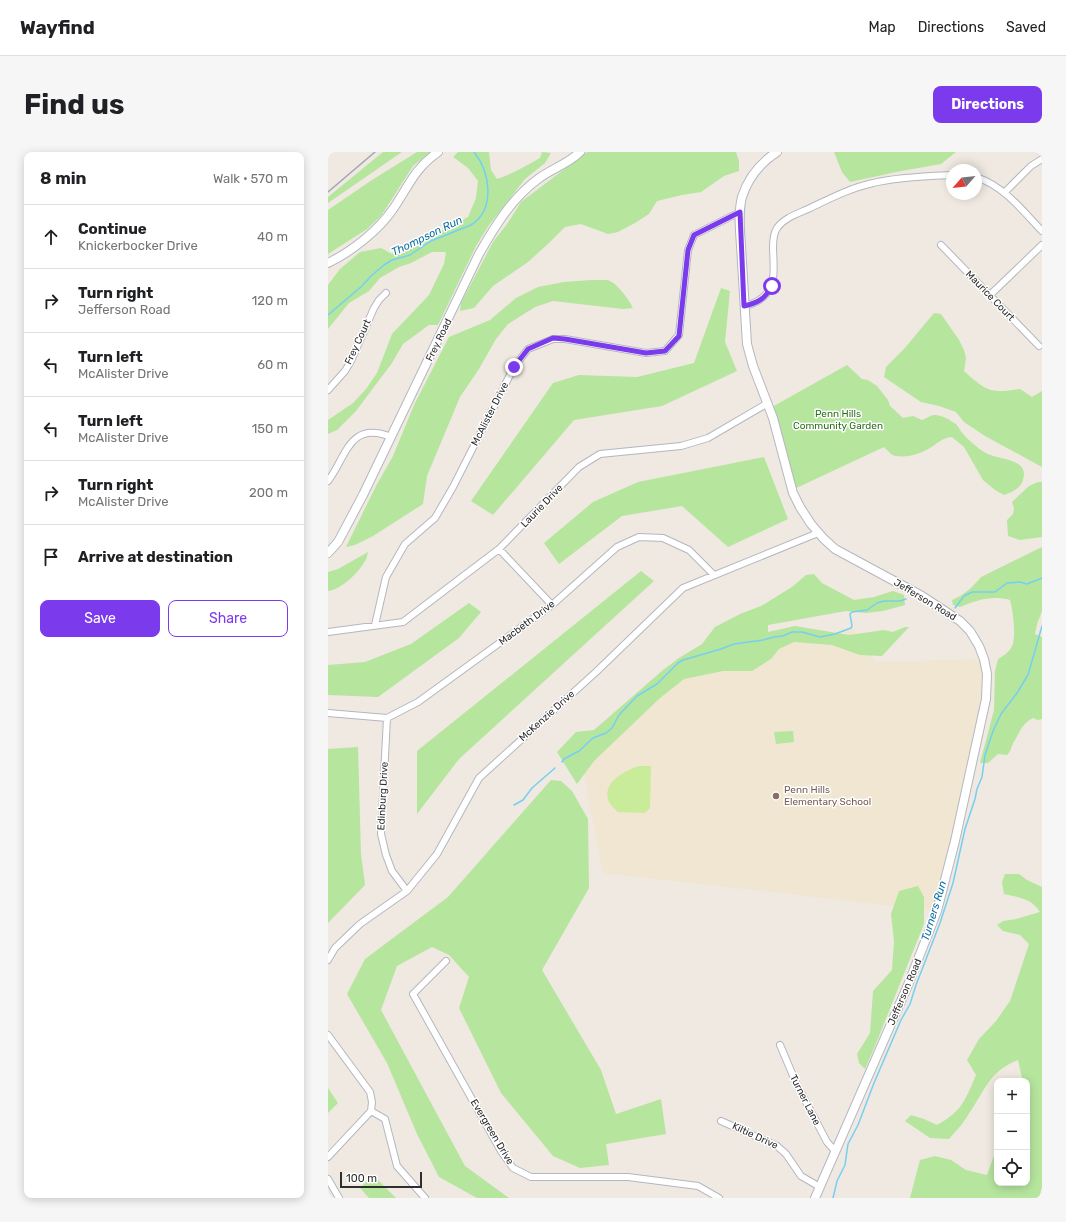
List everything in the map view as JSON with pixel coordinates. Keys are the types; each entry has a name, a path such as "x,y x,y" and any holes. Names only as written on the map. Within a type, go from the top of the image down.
{"street":[{"path":"328,263 352,248 384,222 394,209 407,185 418,169 438,152"},
{"name":"Frey Road","path":"328,553 338,542 493,230 526,189 580,152"},
{"name":"Jefferson Road","path":"777,152 763,162 751,178 742,198 740,212 744,306 747,344 781,444 793,493 802,510 818,533 829,544 842,553 927,599 960,621 970,631 979,646 984,659 987,674 985,704 955,841 937,911 908,985 815,1198"},
{"path":"1005,192 1031,166 1042,159"},
{"path":"744,306 760,301 770,290 774,275 774,234 778,227 786,220 839,194 872,183 946,176"},
{"path":"982,179 993,184 1005,192 1042,231"},
{"name":"McAlister Drive","path":"376,625 386,577 405,544 435,518 453,488 514,367 528,349 553,338 646,353 665,351 679,336 688,250 694,235 740,212"},
{"name":"Maurice Court","path":"940,245 1039,346"},
{"path":"990,295 1042,245"},
{"name":"Frey Court","path":"328,390 345,371 351,361 374,308 386,293"},
{"name":"Laurie Drive","path":"328,632 403,622 500,549 579,467 600,454 681,446 708,438 768,403"},
{"path":"328,481 347,448 358,438 364,434 377,432 391,436"},
{"name":"McKenzie Drive","path":"328,960 335,948 360,924 407,891 437,854 479,778 596,672 683,588 818,533"},
{"name":"Macbeth Drive","path":"387,718 418,702 552,605 617,547 639,537 663,538 689,550 714,575"},
{"path":"500,549 552,605"},
{"path":"328,713 387,718"},
{"name":"Edinburg Drive","path":"387,718 381,834 392,871 407,891"},
{"name":"Evergreen Drive","path":"446,961 413,994 501,1151 513,1168 531,1177 628,1177 698,1186 719,1198"},
{"path":"328,1035 370,1092 372,1102 371,1111 328,1157"},
{"name":"Turner Lane","path":"780,1045 797,1085 827,1142 836,1152"},
{"path":"371,1111 385,1119 397,1166 425,1198"},
{"name":"Kiltie Drive","path":"721,1121 777,1146 786,1154 801,1176 820,1187"},
{"path":"328,1179 339,1198"}],"shaded area":[{"name":"Penn Hills Elementary School","path":"852,626 875,662 984,659 987,690 937,911 603,873 579,751 683,660 835,634"}],"green space":[{"path":"383,152 402,152 328,203 328,197"},
{"path":"417,152 430,152 413,166 381,216 367,229 328,254 328,210"},
{"path":"458,152 489,152 491,170 497,179 540,158 542,152 551,153 545,163 525,179 489,225 476,246 438,325 429,325 403,344 392,363 356,411 337,430 328,434 328,420 353,403 366,389 377,373 392,334 429,295 444,264 446,252 432,252 411,263 399,267 380,278 369,291 349,303 328,329 328,285 340,269 360,252 381,248 392,254 468,217 476,198 478,181 468,168 453,157"},
{"path":"587,152 736,152 739,161 739,171 724,176 701,192 657,201 649,214 618,232 608,234 581,224 565,227 528,262 493,286 474,308 460,311 461,303 493,242 521,202"},
{"path":"834,152 956,152 941,164 850,182 842,172"},
{"path":"591,280 611,281 622,292 633,308 623,309 553,301 535,307 508,324 496,339 479,369 460,397 427,476 423,504 373,536 355,545 346,547 376,486 393,456 414,405 449,337 490,320 516,298 538,287 564,282"},
{"path":"721,288 730,291 725,342 737,371 662,406 574,420 493,515 471,501 553,383 579,375 637,377 694,363"},
{"path":"934,313 941,314 959,340 966,358 964,371 978,383 995,391 1020,389 1032,397 1042,391 1042,467 985,436 964,422 956,412 921,402 884,377 886,367 904,349"},
{"name":"Penn Hills Community Garden","path":"847,365 862,379 868,380 877,386 888,400 890,406 903,418 913,416 922,420 933,415 942,416 956,424 962,433 973,444 984,452 1017,463 1022,467 1024,473 1020,486 1004,495 995,490 983,480 964,447 952,437 911,456 895,456 884,447 792,490 772,407"},
{"path":"764,457 788,519 728,547 682,506 622,516 559,564 544,543 593,502 638,482"},
{"path":"1042,482 1042,537 1020,540 1008,536 1007,520 1013,514 1014,508 1012,502 1029,486"},
{"path":"1042,547 1042,611 1035,634 1042,637 1042,719 1038,720 1033,718 1026,723 1021,729 1007,755 998,754 988,763 980,763 994,710 995,671 998,659 1004,656 1013,644 1014,625 1012,611 1010,600 990,598 972,602 960,607 953,605 952,600 968,590 981,577"},
{"path":"368,552 366,560 354,575 344,584 328,591 328,572 338,569"},
{"path":"641,571 654,581 459,759 417,814 417,751"},
{"path":"814,574 822,583 854,600 874,597 893,591 904,595 905,605 883,611 866,613 846,611 768,625 768,632 795,626 849,635 884,630 893,632 909,627 882,656 860,655 832,645 794,642 779,649 771,659 752,671 723,671 684,679 660,698 594,761 577,784 557,752 576,732 594,730 663,670 702,644 715,627 740,614 761,606 792,587 806,575"},
{"path":"469,603 481,612 459,638 378,697 328,695 328,665 365,662 411,644"},
{"path":"793,731 794,742 776,744 774,732"},
{"path":"358,747 361,854 365,885 328,923 328,749"},
{"path":"639,766 651,766 650,808 645,813 618,812 609,802 607,795 608,789 615,779 627,771"},
{"path":"551,780 561,781 572,791 588,819 589,888 542,970 601,1070 616,1114 661,1099 666,1134 606,1144 609,1165 580,1168 553,1156 501,1093 459,1008 469,977 449,955 432,947 397,966 381,1010 465,1166 509,1198 477,1198 439,1177 417,1134 387,1063 347,994 365,959 448,897"},
{"path":"1005,874 1019,874 1027,880 1042,887 1042,1187 1040,1194 1038,1198 910,1198 920,1160 935,1156 951,1160 966,1170 987,1175 994,1155 994,1186 1030,1186 1030,1078 1022,1078 1018,1060 1000,1070 993,1076 964,1122 949,1139 930,1138 905,1121 911,1115 937,1125 957,1110 969,1092 976,1075 967,1060 979,1039 996,1021 1010,1001 1029,944 1020,935 1003,931 997,925 1003,921 1040,912 1037,907 1029,901 1004,894 1002,882"},
{"path":"918,886 924,897 924,924 865,1069 859,1063 857,1054 870,1033 873,991 892,970 894,941 891,914 899,891"},
{"path":"328,1088 338,1103 328,1113"},
{"path":"373,1175 396,1198 369,1198 360,1188"}],"waterway":[{"name":"Thompson Run","path":"328,315 384,265 392,260 410,255 431,241 471,225 479,218 484,210 488,190 484,170 474,152"},
{"path":"955,608 964,596 972,592 995,592 1007,583 1020,582 1027,584 1042,578"},
{"path":"562,762 564,759 579,751 593,738 606,733 612,728 619,715 637,696 657,684 683,660 734,644 783,636 792,632 802,632 820,637 835,634 851,628 850,614 852,612 867,610 877,603 884,601 900,601 906,599"},
{"name":"Turners Run","path":"833,1198 837,1181 845,1165 848,1144 858,1125 901,1020 910,1004 940,923 953,883 965,829 982,777 985,755 993,731 1001,714 1017,693 1028,675 1042,626"},
{"path":"514,805 523,800 532,788 555,768"}],"railway":[{"path":"328,192 375,152"}],"place":[{"name":"Penn Hills Elementary School","path":"776,796"}],"route":[{"path":"514,367 528,349 553,338 646,353 665,351 679,336 688,250 694,235 740,212 744,306 760,301 772,286"}]}
